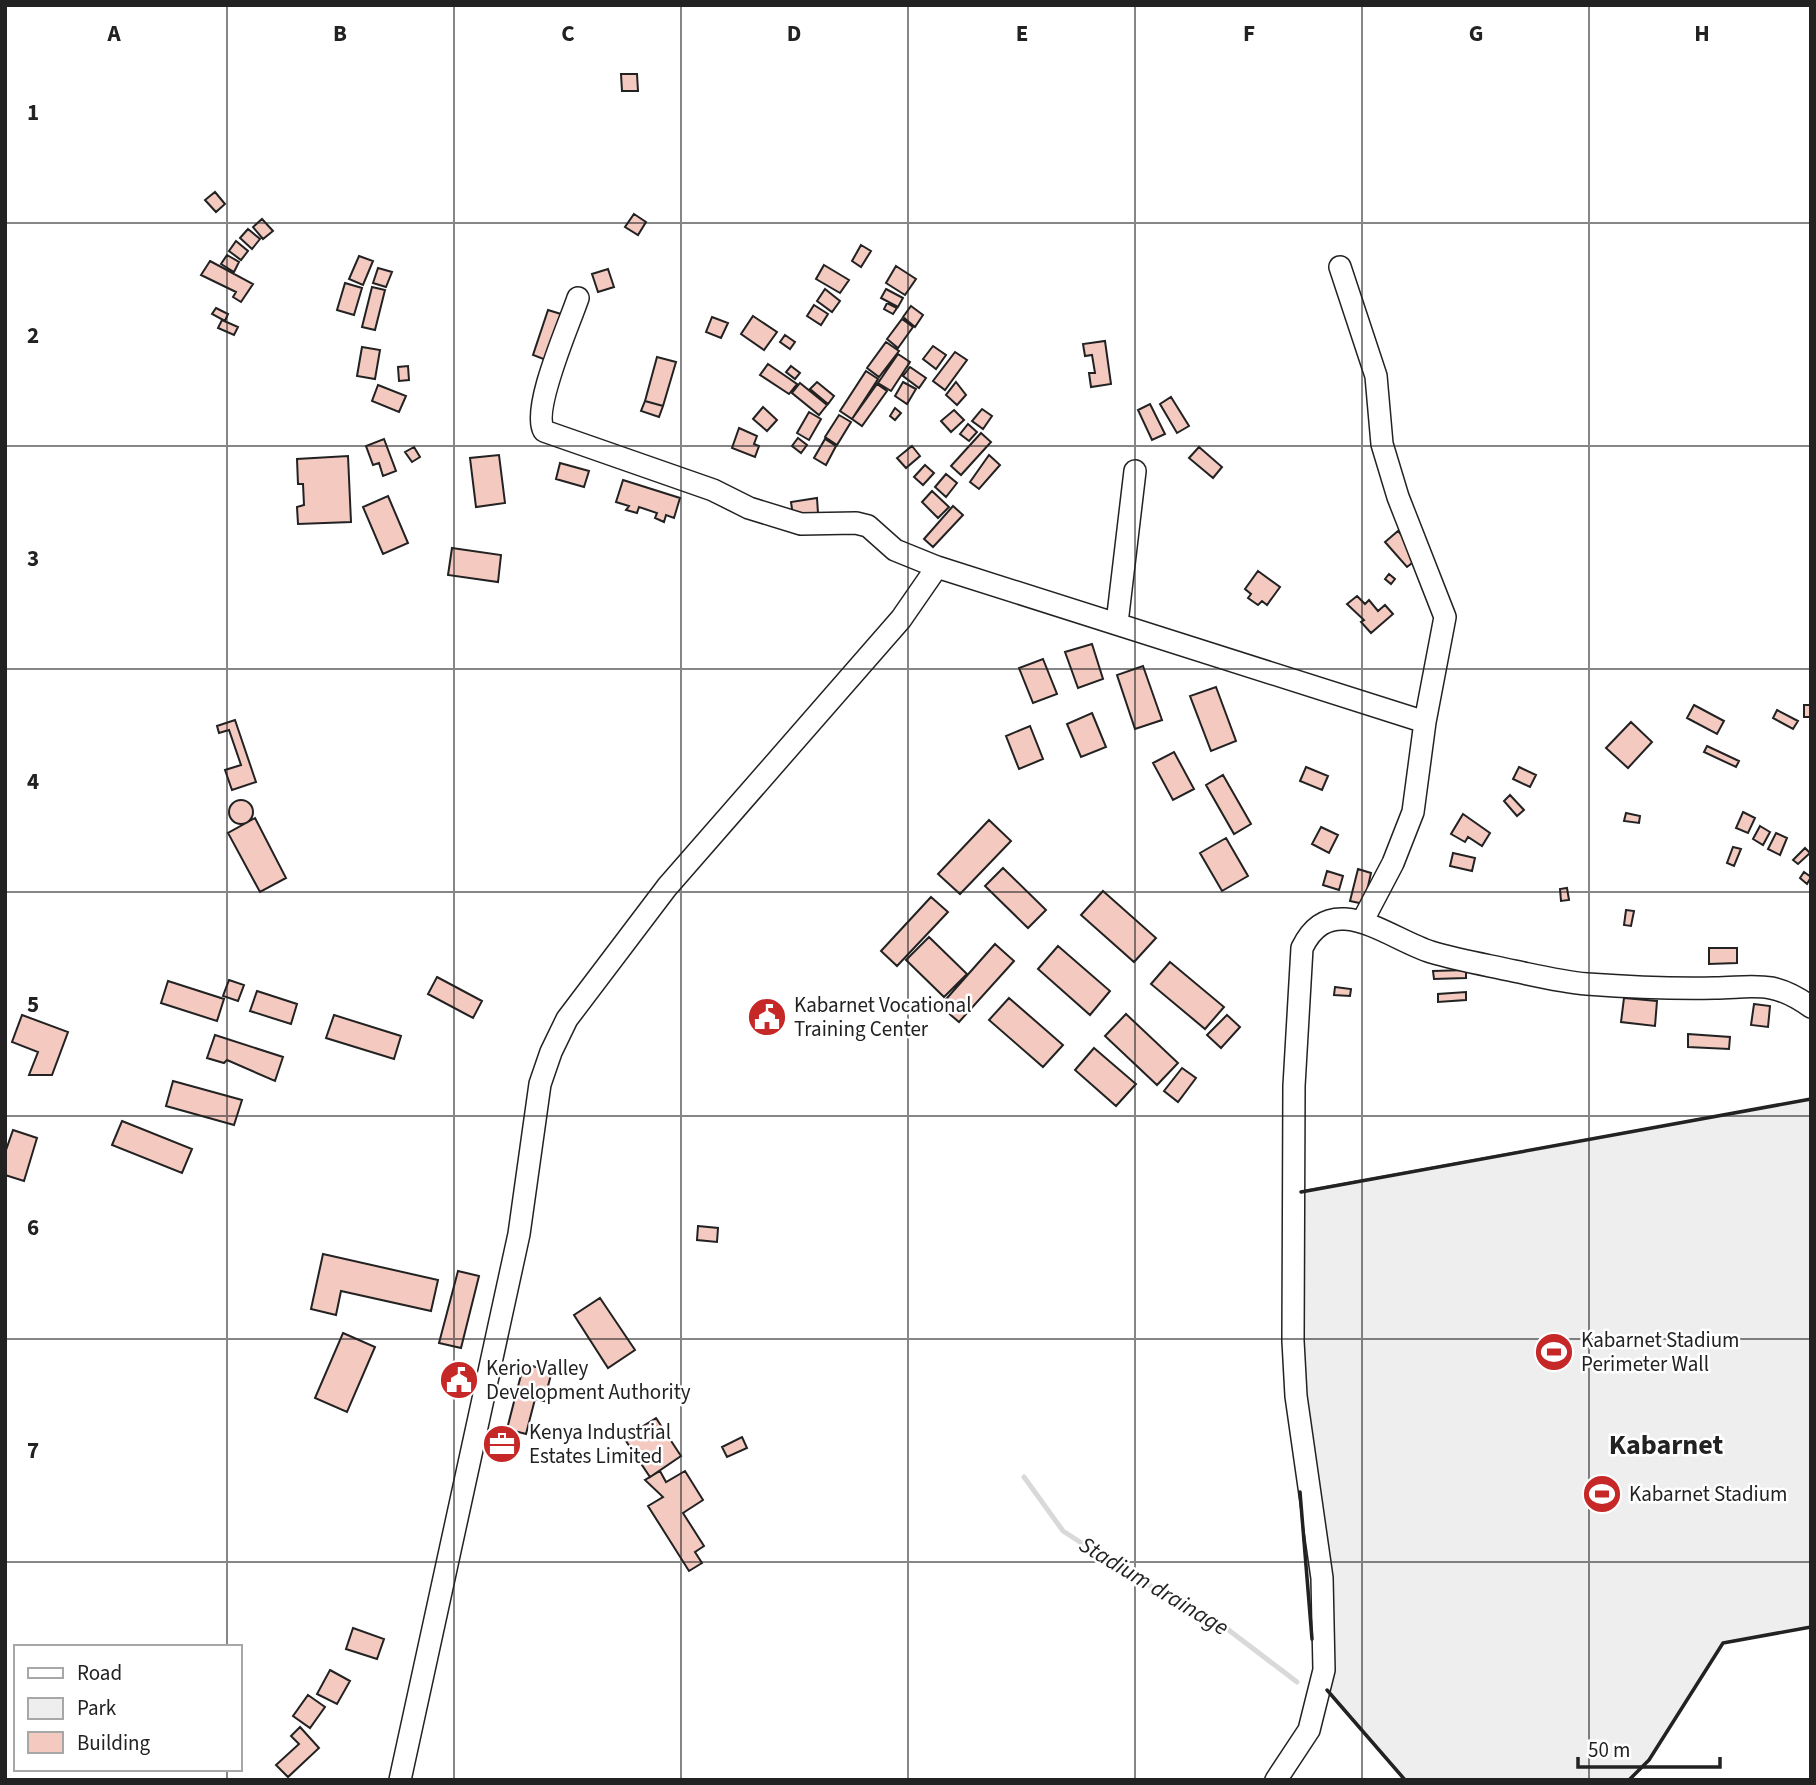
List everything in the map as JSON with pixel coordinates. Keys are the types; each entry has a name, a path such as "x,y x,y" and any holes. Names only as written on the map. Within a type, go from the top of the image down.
{"street":[{"path":"1340,267 1376,376 1382,444 1398,497 1445,617 1425,722 1413,812 1393,863 1362,922"},
{"path":"578,299 545,395 541,418 544,431 713,490 749,508 802,524 856,523 868,526 895,550 937,567 1425,722"},
{"path":"1117,623 1135,471"},
{"path":"400,1780 519,1234 540,1084 551,1052 567,1019 667,887 901,619 937,567"},
{"path":"1276,1780 1310,1730 1324,1670 1322,1578 1296,1396 1293,1341 1294,1086 1302,948 1310,933 1327,922 1346,919 1362,922 1429,952 1527,974 1587,984 1716,988 1746,984 1796,996 1811,1007"}],"green space":[{"name":"Kabarnet Stadium Perimeter Wall","path":"1811,1099 1811,1627 1723,1643 1649,1760 1629,1780 1405,1780 1316,1678 1301,1510 1292,1193"}],"building":[{"path":"621,74 637,74 638,91 622,91"},
{"path":"215,192 225,204 216,212 205,200"},
{"path":"634,214 646,222 638,235 625,227"},
{"path":"262,219 273,231 263,239 253,227"},
{"path":"248,229 260,239 252,249 240,238"},
{"path":"236,241 248,251 241,260 229,251"},
{"path":"861,245 871,251 861,267 852,261"},
{"path":"227,255 239,262 234,272 221,264"},
{"path":"359,256 373,261 363,285 349,279"},
{"path":"210,261 253,284 241,302 233,297 236,292 201,275"},
{"path":"824,265 849,280 840,293 816,279"},
{"path":"896,266 916,279 905,295 886,283"},
{"path":"378,268 392,272 386,287 373,283"},
{"path":"608,269 614,287 598,292 592,274"},
{"path":"345,283 362,288 354,315 337,310"},
{"path":"372,287 385,290 375,330 362,327"},
{"path":"825,289 840,301 832,312 817,301"},
{"path":"886,289 903,298 898,307 881,298"},
{"path":"887,303 897,308 893,314 884,309"},
{"path":"814,305 828,314 821,325 807,316"},
{"path":"911,306 923,315 915,327 903,317"},
{"path":"216,308 228,314 225,321 212,314"},
{"path":"548,310 561,314 546,360 533,355"},
{"path":"753,316 777,332 764,350 741,334"},
{"path":"712,317 728,323 721,338 706,332"},
{"path":"902,319 913,327 898,348 887,339"},
{"path":"222,320 238,327 234,335 218,328"},
{"path":"785,335 795,342 790,349 780,342"},
{"path":"1105,341 1111,384 1091,387 1089,373 1095,373 1092,355 1085,356 1083,344"},
{"path":"886,342 899,351 879,377 867,368"},
{"path":"933,346 946,355 936,369 923,359"},
{"path":"362,347 380,350 375,379 357,376"},
{"path":"955,352 967,360 945,390 933,381"},
{"path":"898,354 910,362 891,391 878,383"},
{"path":"657,357 676,362 663,406 645,401"},
{"path":"768,364 797,384 789,394 760,375"},
{"path":"408,366 409,380 399,381 398,367"},
{"path":"791,366 800,373 795,379 786,372"},
{"path":"910,367 926,378 919,388 903,376"},
{"path":"866,371 878,379 852,419 840,411"},
{"path":"817,382 834,396 828,404 810,389"},
{"path":"903,382 916,389 907,404 895,396"},
{"path":"956,382 966,395 957,405 946,395"},
{"path":"800,383 827,405 819,415 792,393"},
{"path":"877,384 887,391 862,426 852,419"},
{"path":"378,385 406,396 399,412 372,401"},
{"path":"1171,397 1189,426 1177,433 1160,404"},
{"path":"645,401 663,406 659,417 641,411"},
{"path":"1150,404 1165,434 1152,440 1138,410"},
{"path":"763,407 777,420 767,431 753,419"},
{"path":"895,408 901,413 895,420 890,416"},
{"path":"982,409 992,416 983,429 972,421"},
{"path":"954,410 964,420 951,432 941,421"},
{"path":"809,412 821,419 809,440 797,433"},
{"path":"839,415 851,422 837,445 825,437"},
{"path":"968,424 977,432 969,441 960,434"},
{"path":"739,428 757,436 754,444 759,446 755,457 732,448"},
{"path":"981,433 991,442 961,475 951,466"},
{"path":"798,438 807,445 801,453 792,446"},
{"path":"384,439 396,471 383,476 379,463 373,465 366,446"},
{"path":"825,439 836,446 826,465 814,458"},
{"path":"912,446 920,456 906,468 897,458"},
{"path":"414,447 420,457 412,462 405,452"},
{"path":"1199,447 1222,467 1213,478 1189,458"},
{"path":"499,455 505,503 476,507 470,458"},
{"path":"989,455 1000,465 979,489 970,482"},
{"path":"348,456 351,522 298,524 297,507 304,505 303,484 298,484 297,459"},
{"path":"560,463 589,471 584,487 556,479"},
{"path":"925,465 934,473 923,485 914,477"},
{"path":"946,474 957,483 946,497 935,487"},
{"path":"623,480 680,498 674,518 666,515 664,522 655,518 657,513 639,507 637,513 626,510 629,506 616,502"},
{"path":"932,491 949,507 938,518 922,502"},
{"path":"388,496 408,543 383,554 363,507"},
{"path":"817,498 818,513 793,516 791,502"},
{"path":"953,506 963,515 933,547 924,539"},
{"path":"1398,531 1415,550 1416,560 1407,567 1385,542"},
{"path":"452,548 501,555 498,582 448,575"},
{"path":"1258,571 1280,587 1267,605 1262,601 1258,605 1248,598 1251,594 1245,589"},
{"path":"1389,574 1395,579 1391,584 1385,579"},
{"path":"1357,596 1365,604 1369,600 1378,611 1385,605 1393,614 1371,633 1361,622 1364,620 1347,604"},
{"path":"1092,644 1103,679 1078,688 1065,652"},
{"path":"1043,659 1057,694 1033,703 1019,668"},
{"path":"1143,666 1162,720 1135,729 1117,675"},
{"path":"1216,687 1236,741 1211,751 1190,696"},
{"path":"1694,705 1724,721 1717,734 1687,718"},
{"path":"1804,705 1811,705 1811,717 1804,717"},
{"path":"1777,710 1798,721 1793,729 1773,718"},
{"path":"1092,713 1106,747 1081,757 1067,724"},
{"path":"235,720 256,782 232,790 225,770 241,765 229,730 219,733 217,726"},
{"path":"1631,722 1652,742 1628,768 1606,748"},
{"path":"1030,726 1043,759 1019,769 1006,736"},
{"path":"1707,746 1739,761 1736,767 1704,752"},
{"path":"1174,752 1194,789 1173,800 1153,763"},
{"path":"1306,767 1328,776 1322,790 1300,781"},
{"path":"1519,767 1536,775 1530,787 1513,779"},
{"path":"1223,775 1251,824 1234,834 1206,785"},
{"path":"1510,795 1524,810 1517,816 1504,801"},
{"path":"241,800 249,804 253,812 249,820 241,824 233,820 229,812 233,804"},
{"path":"1743,812 1755,818 1748,833 1736,828"},
{"path":"1626,813 1640,816 1639,823 1624,821"},
{"path":"1463,814 1490,833 1482,846 1468,837 1465,842 1451,834"},
{"path":"255,818 286,878 260,892 228,833"},
{"path":"989,820 1011,841 960,894 938,874"},
{"path":"1760,826 1770,832 1763,845 1753,839"},
{"path":"1321,827 1338,835 1329,853 1312,844"},
{"path":"1776,833 1787,838 1780,855 1768,849"},
{"path":"1226,838 1248,876 1222,891 1200,853"},
{"path":"1733,847 1741,849 1734,866 1727,863"},
{"path":"1805,848 1810,853 1798,864 1793,860"},
{"path":"1453,853 1475,858 1472,871 1450,866"},
{"path":"1003,868 1046,910 1028,928 985,886"},
{"path":"1358,869 1371,873 1364,904 1350,901"},
{"path":"1327,871 1343,876 1339,890 1323,885"},
{"path":"1804,872 1811,877 1807,884 1800,878"},
{"path":"1567,888 1569,900 1561,901 1560,889"},
{"path":"1103,891 1156,938 1134,962 1081,915"},
{"path":"931,897 948,912 897,966 881,951"},
{"path":"1626,910 1634,911 1631,926 1624,925"},
{"path":"929,937 967,974 944,997 906,960"},
{"path":"995,944 1014,961 959,1022 940,1006"},
{"path":"1058,946 1110,991 1090,1015 1038,969"},
{"path":"1709,948 1737,948 1737,963 1709,964"},
{"path":"1170,962 1224,1007 1205,1029 1151,984"},
{"path":"1466,970 1466,978 1434,979 1433,971"},
{"path":"437,977 482,1001 473,1018 428,994"},
{"path":"229,980 244,985 238,1001 223,996"},
{"path":"168,981 224,999 217,1021 161,1003"},
{"path":"1335,987 1351,989 1350,996 1334,995"},
{"path":"257,991 297,1004 291,1024 250,1011"},
{"path":"1466,992 1466,1000 1438,1002 1438,994"},
{"path":"1009,998 1063,1045 1043,1067 989,1020"},
{"path":"1624,998 1657,1001 1655,1026 1621,1022"},
{"path":"1754,1004 1770,1006 1768,1027 1751,1025"},
{"path":"1126,1014 1178,1063 1157,1085 1105,1036"},
{"path":"22,1015 68,1032 52,1075 29,1075 38,1052 12,1042"},
{"path":"334,1015 401,1036 394,1059 326,1038"},
{"path":"1227,1015 1240,1027 1221,1048 1207,1035"},
{"path":"1688,1034 1730,1037 1729,1049 1688,1047"},
{"path":"215,1035 283,1057 275,1081 227,1060 224,1063 207,1058"},
{"path":"1094,1048 1136,1084 1116,1106 1075,1070"},
{"path":"1182,1068 1196,1078 1178,1102 1164,1091"},
{"path":"173,1081 242,1100 234,1125 166,1106"},
{"path":"122,1121 192,1149 182,1173 112,1145"},
{"path":"13,1130 37,1138 24,1181 5,1175 5,1153"},
{"path":"698,1226 718,1228 717,1242 697,1240"},
{"path":"323,1254 438,1280 431,1311 341,1291 336,1315 311,1309"},
{"path":"458,1271 479,1276 461,1348 439,1343"},
{"path":"600,1298 635,1350 608,1368 574,1315"},
{"path":"343,1333 375,1347 347,1412 315,1398"},
{"path":"524,1364 552,1371 544,1401 516,1394"},
{"path":"516,1394 535,1399 526,1434 507,1429"},
{"path":"656,1418 681,1456 650,1477 624,1438"},
{"path":"742,1437 747,1448 727,1457 722,1447"},
{"path":"660,1471 666,1482 685,1471 703,1500 683,1513 704,1546 695,1552 702,1563 689,1571 648,1506 663,1497 645,1480"},
{"path":"353,1628 384,1639 377,1659 346,1649"},
{"path":"330,1670 350,1681 337,1704 317,1694"},
{"path":"308,1695 325,1707 310,1728 293,1716"},
{"path":"300,1727 319,1748 288,1777 276,1765 299,1744 291,1736"}],"waterway":[{"name":"Stadium drainage","path":"1024,1477 1063,1531 1129,1574 1222,1625 1297,1682"}],"wall":[{"path":"1301,1192 1811,1099"},
{"path":"1300,1492 1312,1639"},
{"path":"1629,1780 1649,1760 1723,1643 1811,1627"},
{"path":"1327,1690 1405,1780"}],"place":[{"name":"Kabarnet Vocational Training Center","path":"767,1017"},
{"name":"Kabarnet Stadium Perimeter Wall","path":"1554,1352"},
{"name":"Kerio Valley Development Authority","path":"459,1380"},
{"name":"Kenya Industrial Estates Limited","path":"502,1444"},
{"name":"Kabarnet Stadium","path":"1602,1494"}],"district":[{"name":"Kabarnet","path":"1666,1445"}]}
